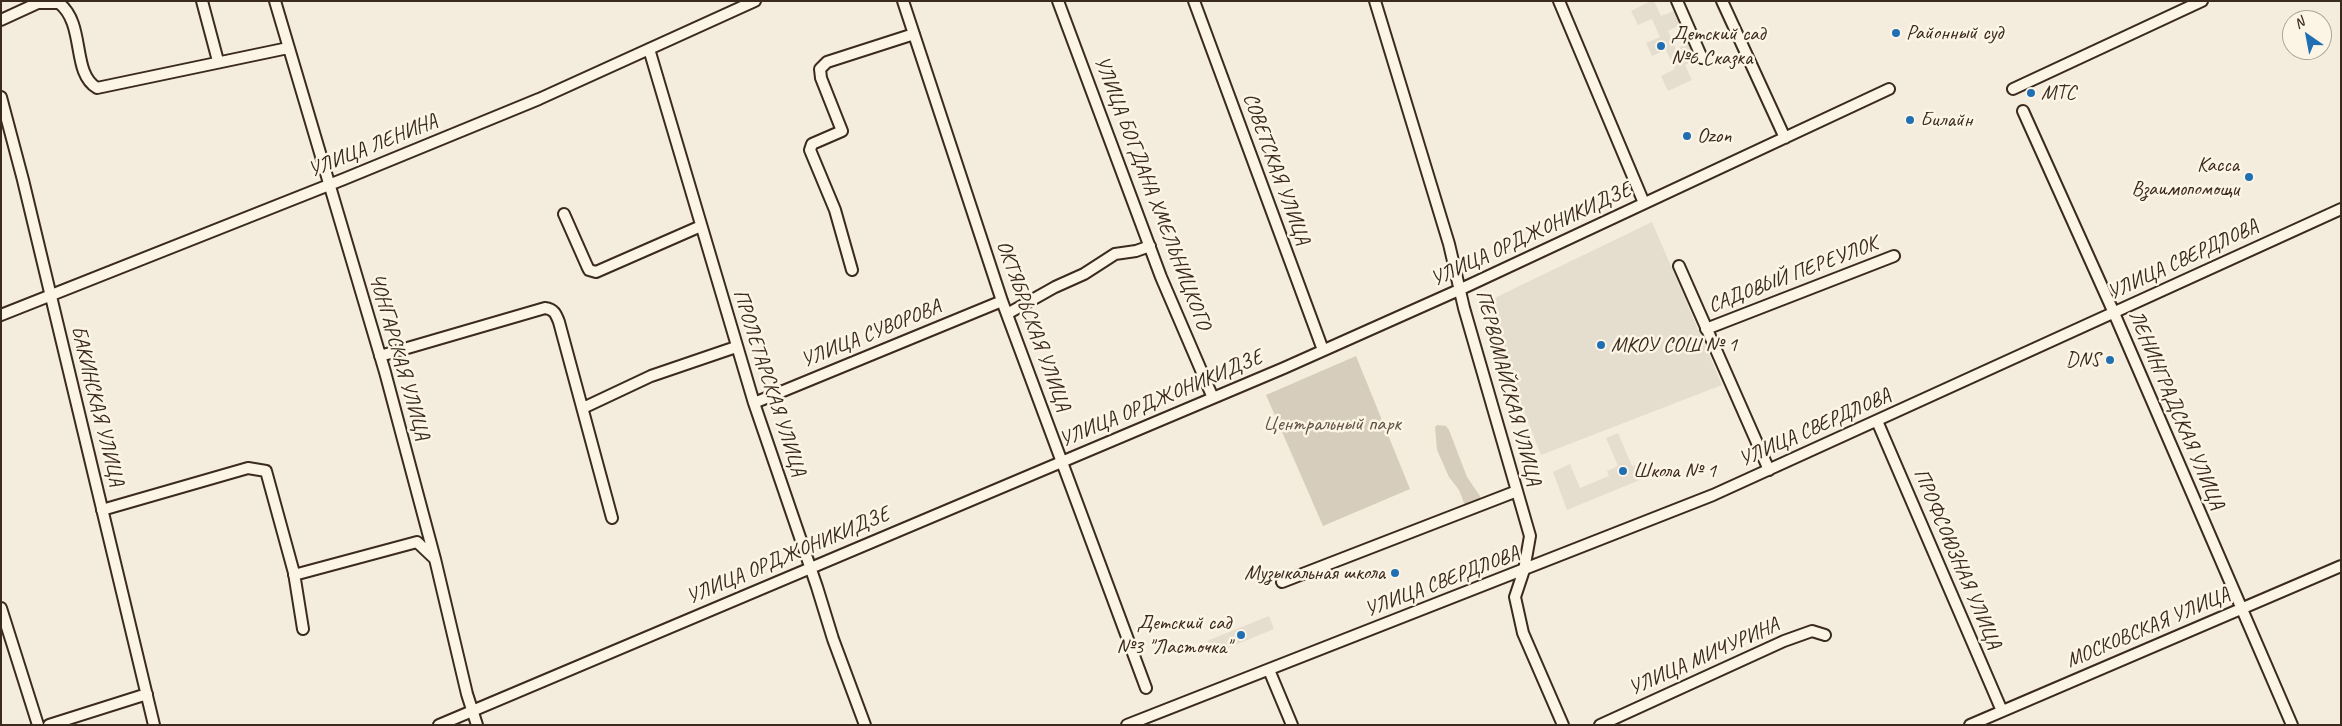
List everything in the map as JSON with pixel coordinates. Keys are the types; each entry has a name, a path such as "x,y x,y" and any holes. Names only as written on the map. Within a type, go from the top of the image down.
{"street":[{"path":"1,20 38,3 48,1 59,3 72,16 86,75 92,85 97,88 218,61 288,48"},
{"path":"202,1 218,61"},
{"name":"ЧОНГАРСКАЯ УЛИЦА","path":"275,1 380,356 435,559 477,725"},
{"name":"УЛИЦА ЛЕНИНА","path":"1,315 329,185 539,99 755,1"},
{"name":"ОКТЯБРЬСКАЯ УЛИЦА","path":"903,1 1002,301 1146,688"},
{"name":"УЛИЦА БОГДАНА ХМЕЛЬНИЦКОГО","path":"1058,1 1150,246 1213,398"},
{"name":"СОВЕТСКАЯ УЛИЦА","path":"1194,1 1323,350"},
{"name":"ПЕРВОМАЙСКАЯ УЛИЦА","path":"1375,1 1461,289 1464,308 1530,536 1524,570 1515,597 1523,633 1563,725"},
{"path":"1559,1 1644,203"},
{"path":"1677,1 1702,58"},
{"path":"1722,1 1785,138"},
{"path":"2013,89 2202,1"},
{"path":"852,270 835,210 810,150 812,144 842,131 821,78 820,69 827,62 914,34"},
{"name":"ПРОЛЕТАРСКАЯ УЛИЦА","path":"649,49 736,348 833,639 865,725"},
{"name":"УЛИЦА ОРДЖОНИКИДЗЕ","path":"439,725 1323,350 1461,289 1889,88"},
{"name":"БАКИНСКАЯ УЛИЦА","path":"1,97 154,725"},
{"name":"ЛЕНИНГРАДСКАЯ УЛИЦА","path":"2023,111 2114,313 2292,725"},
{"name":"УЛИЦА СВЕРДЛОВА","path":"1127,725 1714,495 2341,209"},
{"path":"564,214 587,266 592,272 596,272 701,226"},
{"path":"1007,314 1055,287 1084,274 1115,254 1136,251 1150,246"},
{"name":"САДОВЫЙ ПЕРЕУЛОК","path":"1706,329 1894,256"},
{"path":"1679,266 1769,470"},
{"name":"УЛИЦА СУВОРОВА","path":"754,403 1002,301"},
{"path":"380,356 545,308 550,309 557,317 584,408 612,518"},
{"path":"584,408 652,376 736,348"},
{"name":"ПРОФСОЮЗНАЯ УЛИЦА","path":"1877,421 2002,711"},
{"path":"102,510 248,468 266,471 294,575 303,630"},
{"path":"1282,582 1517,491"},
{"path":"294,575 417,542 435,559"},
{"name":"МОСКОВСКАЯ УЛИЦА","path":"1970,725 2341,566"},
{"path":"1,608 38,725"},
{"name":"УЛИЦА МИЧУРИНА","path":"1600,725 1784,641 1812,631 1825,635"},
{"path":"1269,670 1292,725"},
{"path":"49,725 147,694"}],"shaded area":[{"name":"Детский сад №6 Сказка","path":"1654,1 1661,16 1676,10 1682,24 1668,31 1676,49 1689,43 1697,59 1685,65 1692,80 1668,91 1661,76 1675,69 1666,50 1652,56 1646,43 1660,37 1652,19 1638,25 1631,11"},
{"name":"МКОУ СОШ № 1","path":"1652,222 1722,385 1541,455 1482,304"},
{"name":"Школа № 1","path":"1618,433 1632,466 1636,465 1642,479 1567,510 1553,472 1570,464 1580,488 1609,476 1607,471 1618,466 1606,438"},
{"name":"Детский сад №3 \"Ласточка\"","path":"1269,616 1274,629 1213,654 1207,641"}],"green space":[{"name":"Центральный парк","path":"1356,356 1410,489 1323,526 1266,395"},
{"path":"1437,425 1446,426 1449,430 1467,477 1480,496 1480,502 1468,507 1449,477 1437,450 1435,427"}],"place":[{"name":"Районный суд","path":"1896,33"},
{"name":"Детский сад №6 Сказка","path":"1661,46"},
{"name":"МТС","path":"2031,93"},
{"name":"Билайн","path":"1910,120"},
{"name":"Ozon","path":"1687,136"},
{"name":"Касса Взаимопомощи","path":"2249,177"},
{"name":"МКОУ СОШ № 1","path":"1601,345"},
{"name":"DNS","path":"2110,360"},
{"name":"Школа № 1","path":"1623,471"},
{"name":"Музыкальная школа","path":"1395,573"},
{"name":"Детский сад №3 \"Ласточка\"","path":"1241,635"}]}
